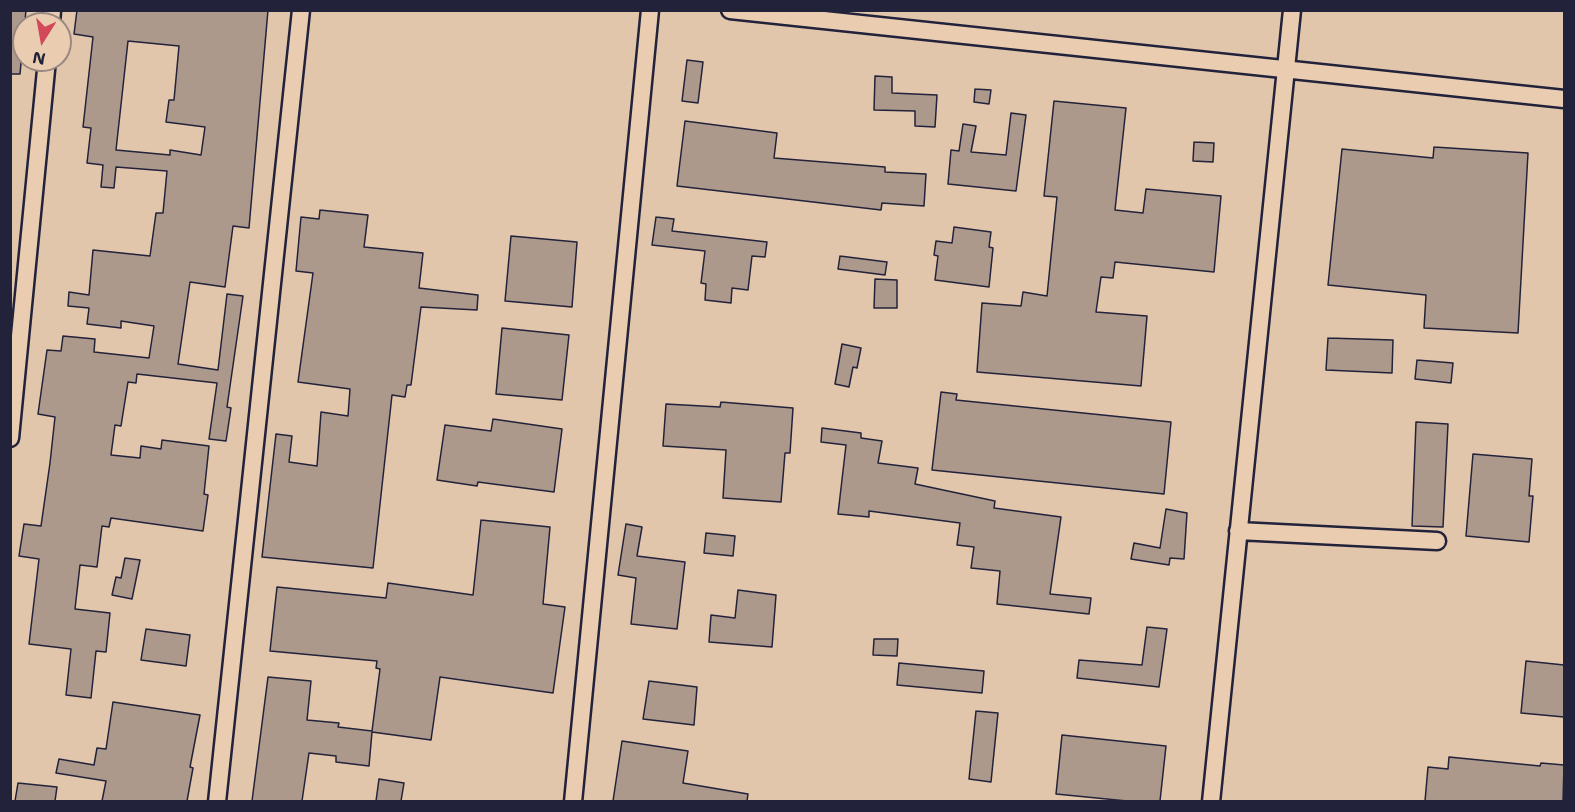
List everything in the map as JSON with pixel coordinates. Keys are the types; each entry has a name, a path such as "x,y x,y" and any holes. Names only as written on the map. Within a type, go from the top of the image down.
{"street":[{"path":"217,801 302,10"},
{"path":"573,801 597,577 650,10"},
{"path":"730,10 1564,99"},
{"path":"1210,801 1292,10"},
{"path":"10,438 46,72"},
{"path":"1238,531 1437,541"}],"building":[{"path":"10,10 26,10 26,12 12,12 12,72 20,72 20,74 10,74"},
{"path":"77,10 268,10 249,228 233,226 225,287 190,282 178,364 218,370 227,294 243,296 227,407 231,408 226,441 209,439 217,383 137,374 136,383 128,382 121,426 115,425 111,455 140,458 141,446 161,449 162,440 209,446 204,494 208,495 203,531 111,518 109,527 102,526 97,567 80,565 75,609 110,613 106,652 96,651 91,698 66,695 71,649 29,644 39,559 19,556 24,524 41,526 50,463 55,417 38,414 47,350 61,351 63,336 95,339 94,352 149,358 154,326 121,321 121,328 87,324 89,308 68,306 69,292 89,295 93,250 150,256 156,213 163,213 167,171 116,167 114,188 101,187 103,165 87,163 91,128 83,127 93,37 74,34","holes":["128,41 179,46 174,100 169,100 166,122 205,127 201,155 170,150 170,155 116,150"]},
{"path":"687,60 703,62 698,103 682,101"},
{"path":"875,76 892,77 892,93 937,95 935,127 915,126 915,111 874,110"},
{"path":"975,89 991,90 989,104 974,102"},
{"path":"1054,101 1126,108 1115,210 1143,213 1146,189 1221,196 1214,272 1115,262 1113,278 1101,277 1096,312 1147,316 1141,386 977,372 982,303 1021,306 1023,292 1047,296 1057,197 1044,196"},
{"path":"1011,113 1026,115 1016,191 948,184 951,150 959,151 963,124 976,126 971,152 1006,155"},
{"path":"685,121 777,133 774,158 885,167 885,172 926,174 924,206 882,203 881,210 677,186"},
{"path":"1194,142 1214,143 1213,162 1193,161"},
{"path":"1434,147 1528,153 1518,333 1424,328 1426,295 1328,285 1342,149 1433,158"},
{"path":"320,210 368,215 364,247 423,253 419,288 478,295 477,310 421,307 411,385 407,385 405,397 392,395 373,568 262,557 276,434 292,436 289,462 317,466 321,412 348,416 350,389 298,382 313,273 296,271 301,217 319,219"},
{"path":"656,217 674,219 672,231 767,242 765,257 752,256 748,290 732,288 731,303 705,300 706,284 701,283 705,251 652,245"},
{"path":"954,227 991,232 989,247 993,248 989,287 935,280 938,256 934,255 936,241 952,243"},
{"path":"511,236 577,242 572,307 505,301"},
{"path":"840,256 887,262 885,275 838,269"},
{"path":"875,279 897,280 897,308 874,308"},
{"path":"502,328 569,335 562,400 496,394"},
{"path":"1328,338 1393,340 1392,373 1326,370"},
{"path":"842,344 861,348 857,368 853,367 849,387 835,384"},
{"path":"1417,360 1453,363 1451,383 1415,379"},
{"path":"941,392 957,394 956,400 1171,422 1164,494 932,470"},
{"path":"721,402 793,408 790,453 785,453 781,502 723,498 726,450 663,446 666,404 720,407"},
{"path":"493,419 562,429 554,492 478,482 477,486 437,480 445,425 491,431"},
{"path":"1416,422 1448,424 1443,527 1412,526"},
{"path":"822,428 861,433 861,438 882,441 878,463 918,468 915,484 995,501 994,508 1061,517 1050,594 1091,598 1089,614 997,604 1000,571 971,568 974,547 957,545 960,523 869,511 869,517 838,514 846,445 821,442"},
{"path":"1473,454 1532,459 1529,496 1533,496 1529,542 1466,536"},
{"path":"1166,509 1187,513 1184,559 1170,558 1169,565 1131,559 1134,543 1160,548"},
{"path":"481,520 550,527 543,604 565,607 553,693 440,677 431,740 372,732 369,766 336,762 336,756 309,753 302,801 252,801 268,677 311,681 307,720 339,723 338,727 372,731 380,669 376,668 377,661 270,651 277,587 386,598 388,583 473,595"},
{"path":"626,524 642,527 637,556 685,562 677,629 631,624 636,578 618,575"},
{"path":"706,533 735,536 733,556 704,553"},
{"path":"125,558 140,560 132,599 112,595 116,577 121,578"},
{"path":"738,590 776,595 772,647 709,642 711,615 735,618"},
{"path":"1147,627 1167,629 1159,687 1077,678 1079,660 1142,665"},
{"path":"146,629 190,635 186,666 141,660"},
{"path":"874,639 898,639 897,656 873,655"},
{"path":"1526,661 1564,665 1564,717 1521,713"},
{"path":"899,663 984,671 982,693 897,685"},
{"path":"649,681 697,687 694,725 643,719"},
{"path":"113,702 200,715 190,767 193,768 187,801 102,801 106,781 56,773 59,759 94,765 97,748 106,749"},
{"path":"976,711 998,713 991,782 969,779"},
{"path":"1062,735 1166,746 1160,801 1127,801 1056,794"},
{"path":"622,741 688,751 683,783 748,794 747,801 613,801"},
{"path":"1449,757 1540,766 1541,763 1564,765 1563,801 1425,801 1428,767 1448,769"},
{"path":"379,779 404,783 401,801 376,801"},
{"path":"18,783 57,787 55,801 15,801"}]}
